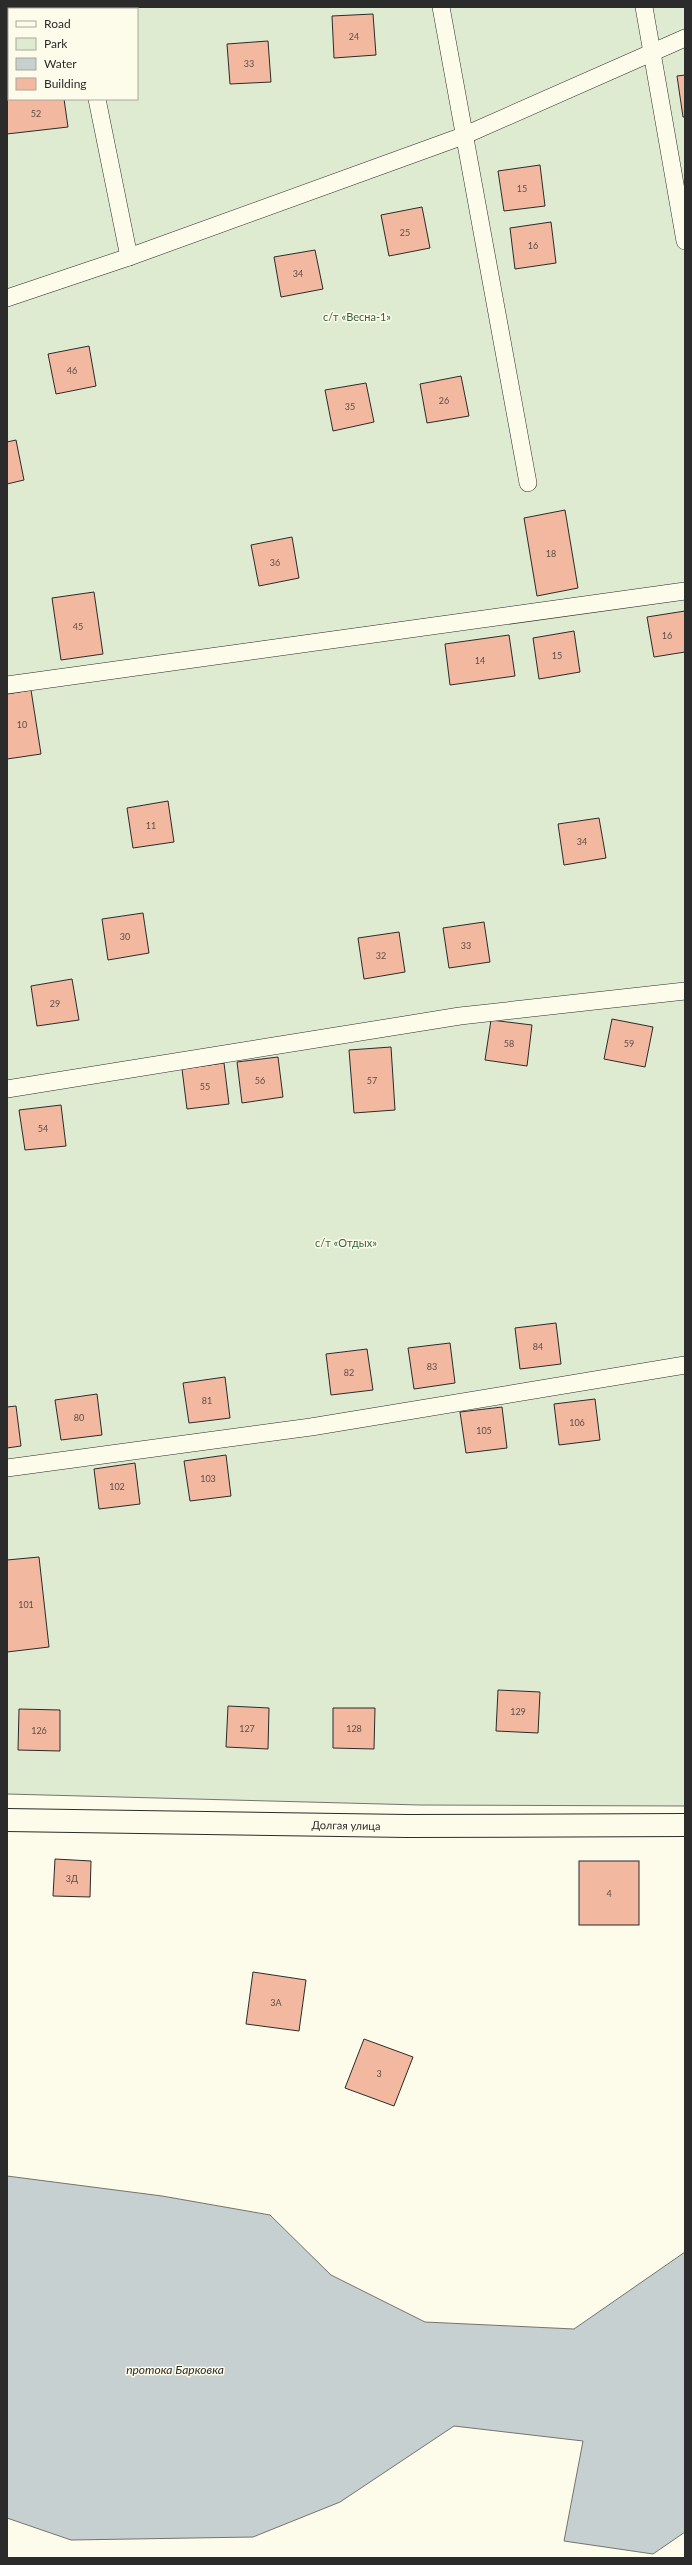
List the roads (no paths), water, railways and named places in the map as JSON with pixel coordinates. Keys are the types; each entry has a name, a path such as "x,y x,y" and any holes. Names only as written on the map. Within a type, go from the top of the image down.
{"street":[{"name":"Долгая улица","path":"7,1820 407,1826 685,1825"}],"lane":[{"path":"441,7 463,136 528,484"},
{"path":"644,7 685,241"},
{"path":"7,298 129,257 463,136 652,51 685,38"},
{"path":"97,100 129,257"},
{"path":"7,685 685,591"},
{"path":"7,1089 460,1016 685,991"},
{"path":"7,1468 312,1427 685,1364"}],"water":[{"name":"протока Барковка","path":"7,2176 162,2196 270,2215 331,2275 425,2322 574,2329 685,2252 685,2532 653,2554 564,2541 583,2441 454,2426 340,2502 253,2537 71,2540 7,2518"}],"park label":[{"name":"с/т «Весна-1»","path":"357,316"},
{"name":"с/т «Отдых»","path":"346,1242"}]}
